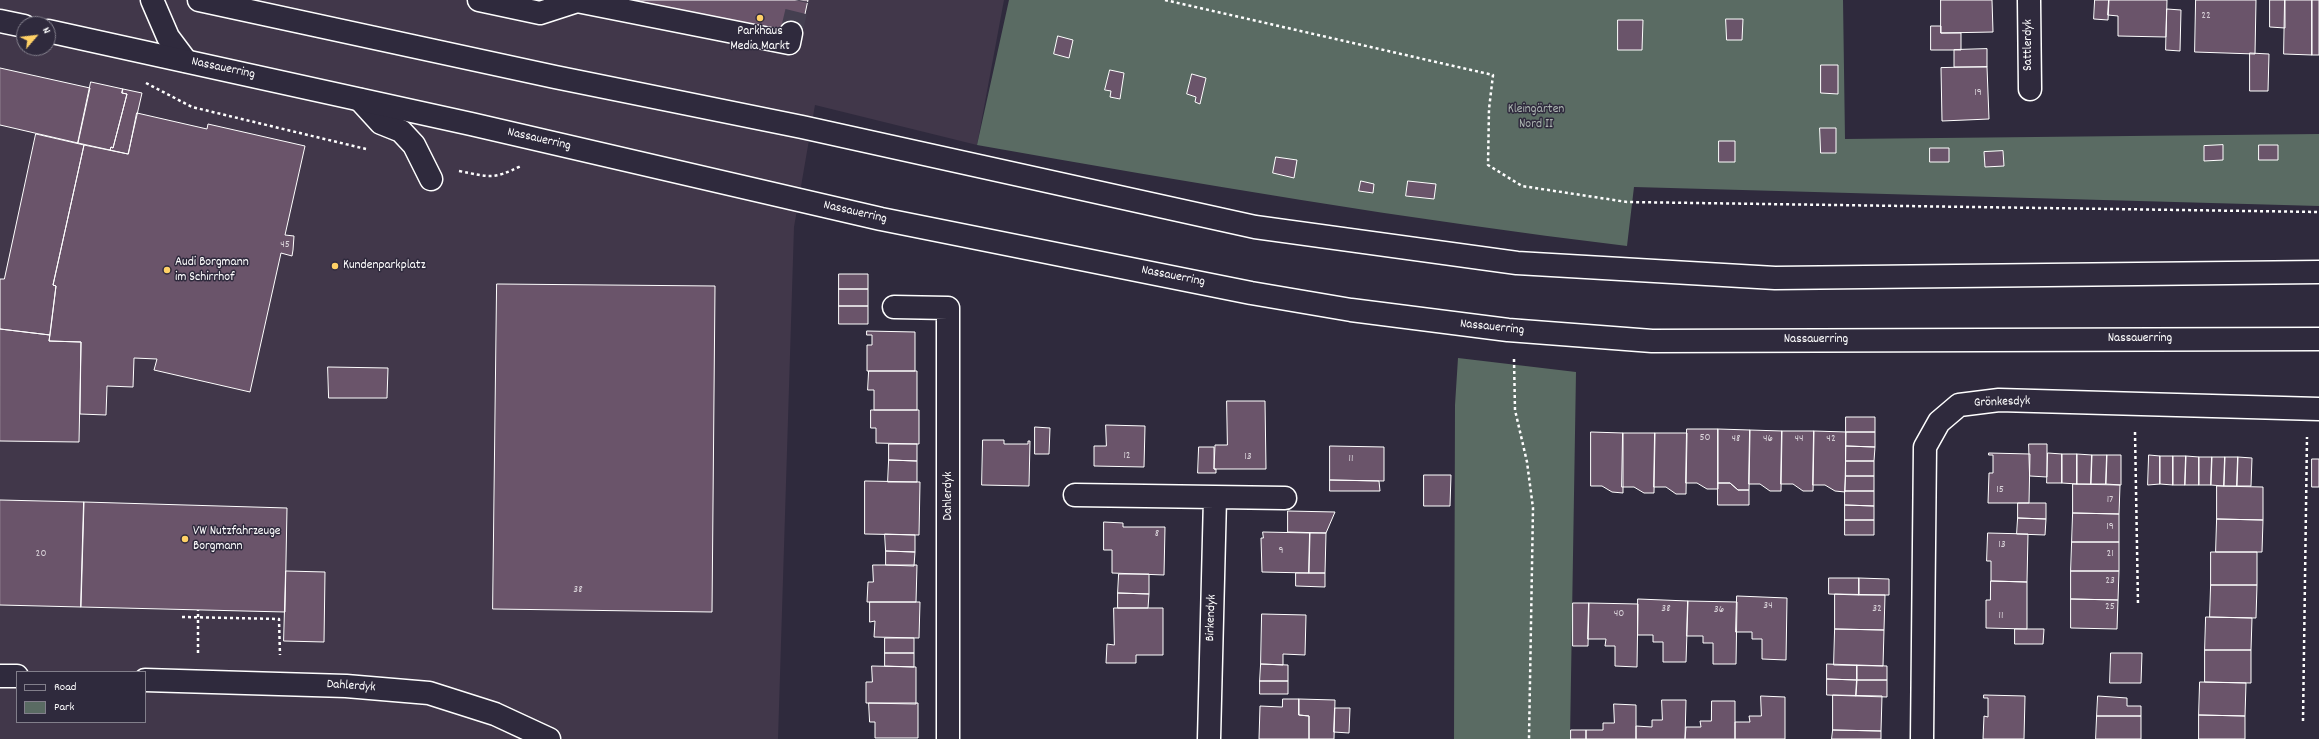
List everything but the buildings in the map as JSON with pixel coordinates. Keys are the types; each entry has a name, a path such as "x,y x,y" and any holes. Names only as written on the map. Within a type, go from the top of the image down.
{"main road":[{"path":"152,0 168,37 186,61"},
{"path":"199,0 229,4 556,78 802,127 1255,226 1517,263 1775,278 2319,272"},
{"path":"479,0 540,13 577,1 789,43 791,33"},
{"name":"Sattlerdyk","path":"2029,0 2030,89"},
{"path":"0,21 16,24"},
{"name":"Nassauerring","path":"56,33 943,231 1251,293 1351,310 1508,330 1652,341 2319,340"},
{"path":"360,100 381,123 401,131 414,145 431,179"},
{"name":"Dahlerdyk","path":"894,307 948,308 948,739"},
{"name":"Grönkesdyk","path":"1922,739 1925,447 1939,422 1959,405 1999,400 2313,409"},
{"path":"1075,495 1285,498"},
{"name":"Birkendyk","path":"1209,739 1215,498"},
{"path":"0,676 16,676"},
{"name":"Dahlerdyk","path":"146,680 346,686 429,693 495,714 549,739"}],"path":[{"path":"1165,0 1493,75 1489,109 1488,165 1522,186 1627,202 2319,212"},
{"path":"1514,355 1515,410 1527,462 1533,508 1529,739"},
{"path":"2135,404 2138,604"},
{"path":"2303,721 2313,409"},
{"path":"198,610 198,631"},
{"path":"182,617 279,619 280,642"}],"shaded area":[{"path":"0,0 1004,0 977,145 815,105 794,227 778,739 0,739"}],"green space":[{"name":"Kleingärten Nord II","path":"1009,0 1843,0 1845,139 2319,134 2319,206 1634,187 1627,246 1382,213 977,145"},
{"path":"1458,358 1576,372 1570,739 1454,739 1455,405"}],"tunnel":[{"path":"791,33 799,0"}],"place":[{"name":"Parkhaus Media Markt","path":"760,18"},
{"name":"Kundenparkplatz","path":"335,266"},
{"name":"Audi Borgmann im Schirrhof","path":"167,270"},
{"name":"VW Nutzfahrzeuge Borgmann","path":"185,539"}]}
